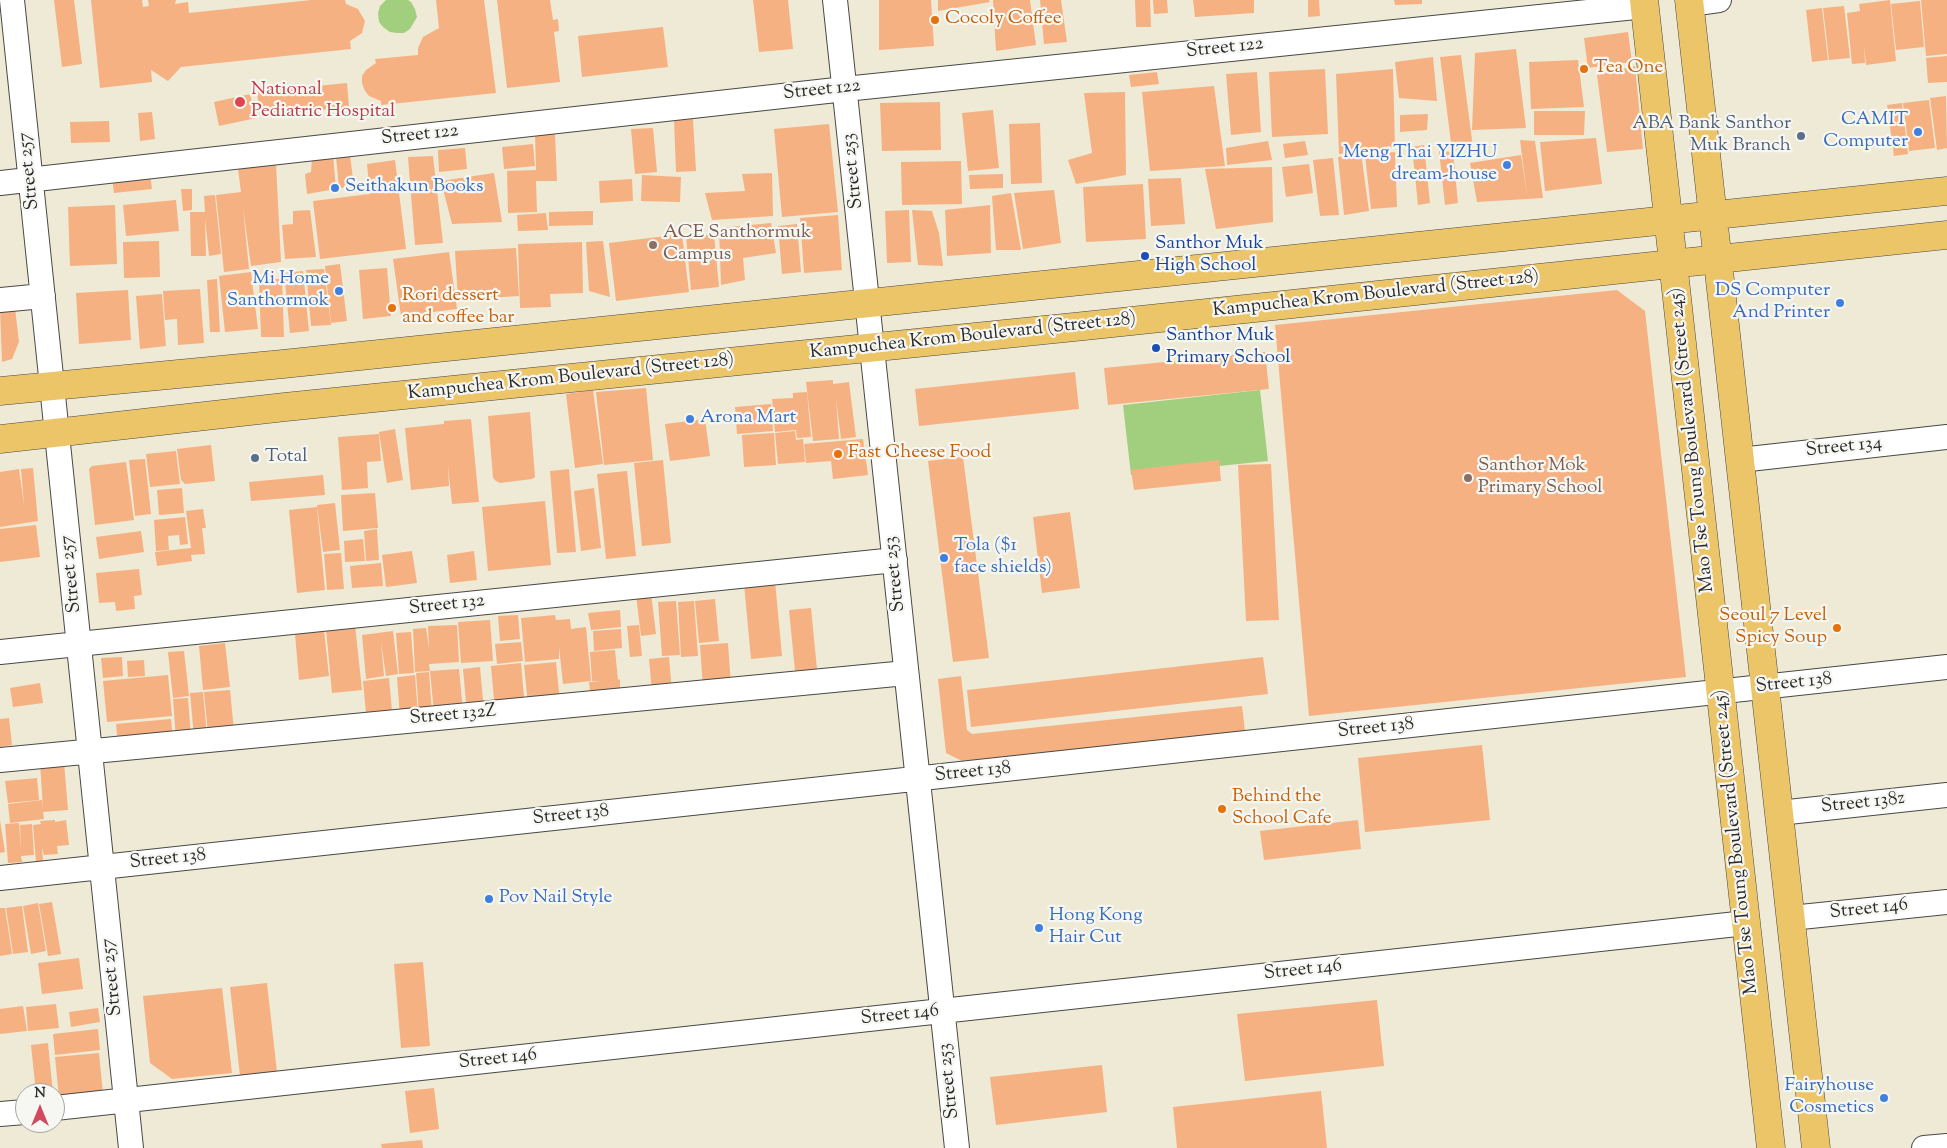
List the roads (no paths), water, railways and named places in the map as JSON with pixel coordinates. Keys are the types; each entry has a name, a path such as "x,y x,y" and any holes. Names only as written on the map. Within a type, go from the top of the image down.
{"main road":[{"path":"1689,2 1816,1148"},
{"name":"Mao Tse Toung Boulevard (Street 245)","path":"1645,3 1771,1148"},
{"path":"0,391 292,363 1947,190"},
{"name":"Kampuchea Krom Boulevard (Street 128)","path":"0,439 285,406 872,348 1947,236"}],"street":[{"name":"Street 257","path":"12,0 131,1148"},
{"name":"Street 253","path":"835,0 957,1148"},
{"path":"1689,2 1719,0"},
{"name":"Street 122","path":"0,183 845,89 1645,3"},
{"path":"0,300 43,296"},
{"name":"Street 134","path":"1740,460 1947,437"},
{"name":"Street 132","path":"0,652 895,560"},
{"name":"Street 138","path":"0,878 1947,667"},
{"name":"Street 132Z","path":"0,760 906,673"},
{"name":"Street 138z","path":"1779,813 1947,795"},
{"name":"Street 146","path":"1791,918 1947,902"},
{"name":"Street 146","path":"65,1107 1746,923"},
{"path":"0,1114 15,1113"},
{"path":"1924,1148 1947,1146"}],"place":[{"name":"Cocoly Coffee","path":"935,20"},
{"name":"Tea One","path":"1584,69"},
{"name":"National Pediatric Hospital","path":"240,102"},
{"name":"CAMIT Computer","path":"1918,132"},
{"name":"ABA Bank Santhor Muk Branch","path":"1801,136"},
{"name":"Meng Thai YIZHU dream-house","path":"1507,165"},
{"name":"Seithakun Books","path":"335,188"},
{"name":"ACE Santhormuk Campus","path":"653,245"},
{"name":"Santhor Muk High School","path":"1145,256"},
{"name":"Mi Home Santhormok","path":"339,291"},
{"name":"DS Computer And Printer","path":"1840,303"},
{"name":"Rori dessert and coffee bar","path":"392,308"},
{"name":"Santhor Muk Primary School","path":"1156,348"},
{"name":"Arona Mart","path":"690,419"},
{"name":"Fast Cheese Food","path":"838,454"},
{"name":"Total","path":"255,458"},
{"name":"Santhor Mok Primary School","path":"1468,478"},
{"name":"Tola ($1 face shields)","path":"944,558"},
{"name":"Seoul 7 Level Spicy Soup","path":"1837,628"},
{"name":"Behind the School Cafe","path":"1222,809"},
{"name":"Pov Nail Style","path":"489,899"},
{"name":"Hong Kong Hair Cut","path":"1039,928"},
{"name":"Fairyhouse Cosmetics","path":"1884,1098"}]}
